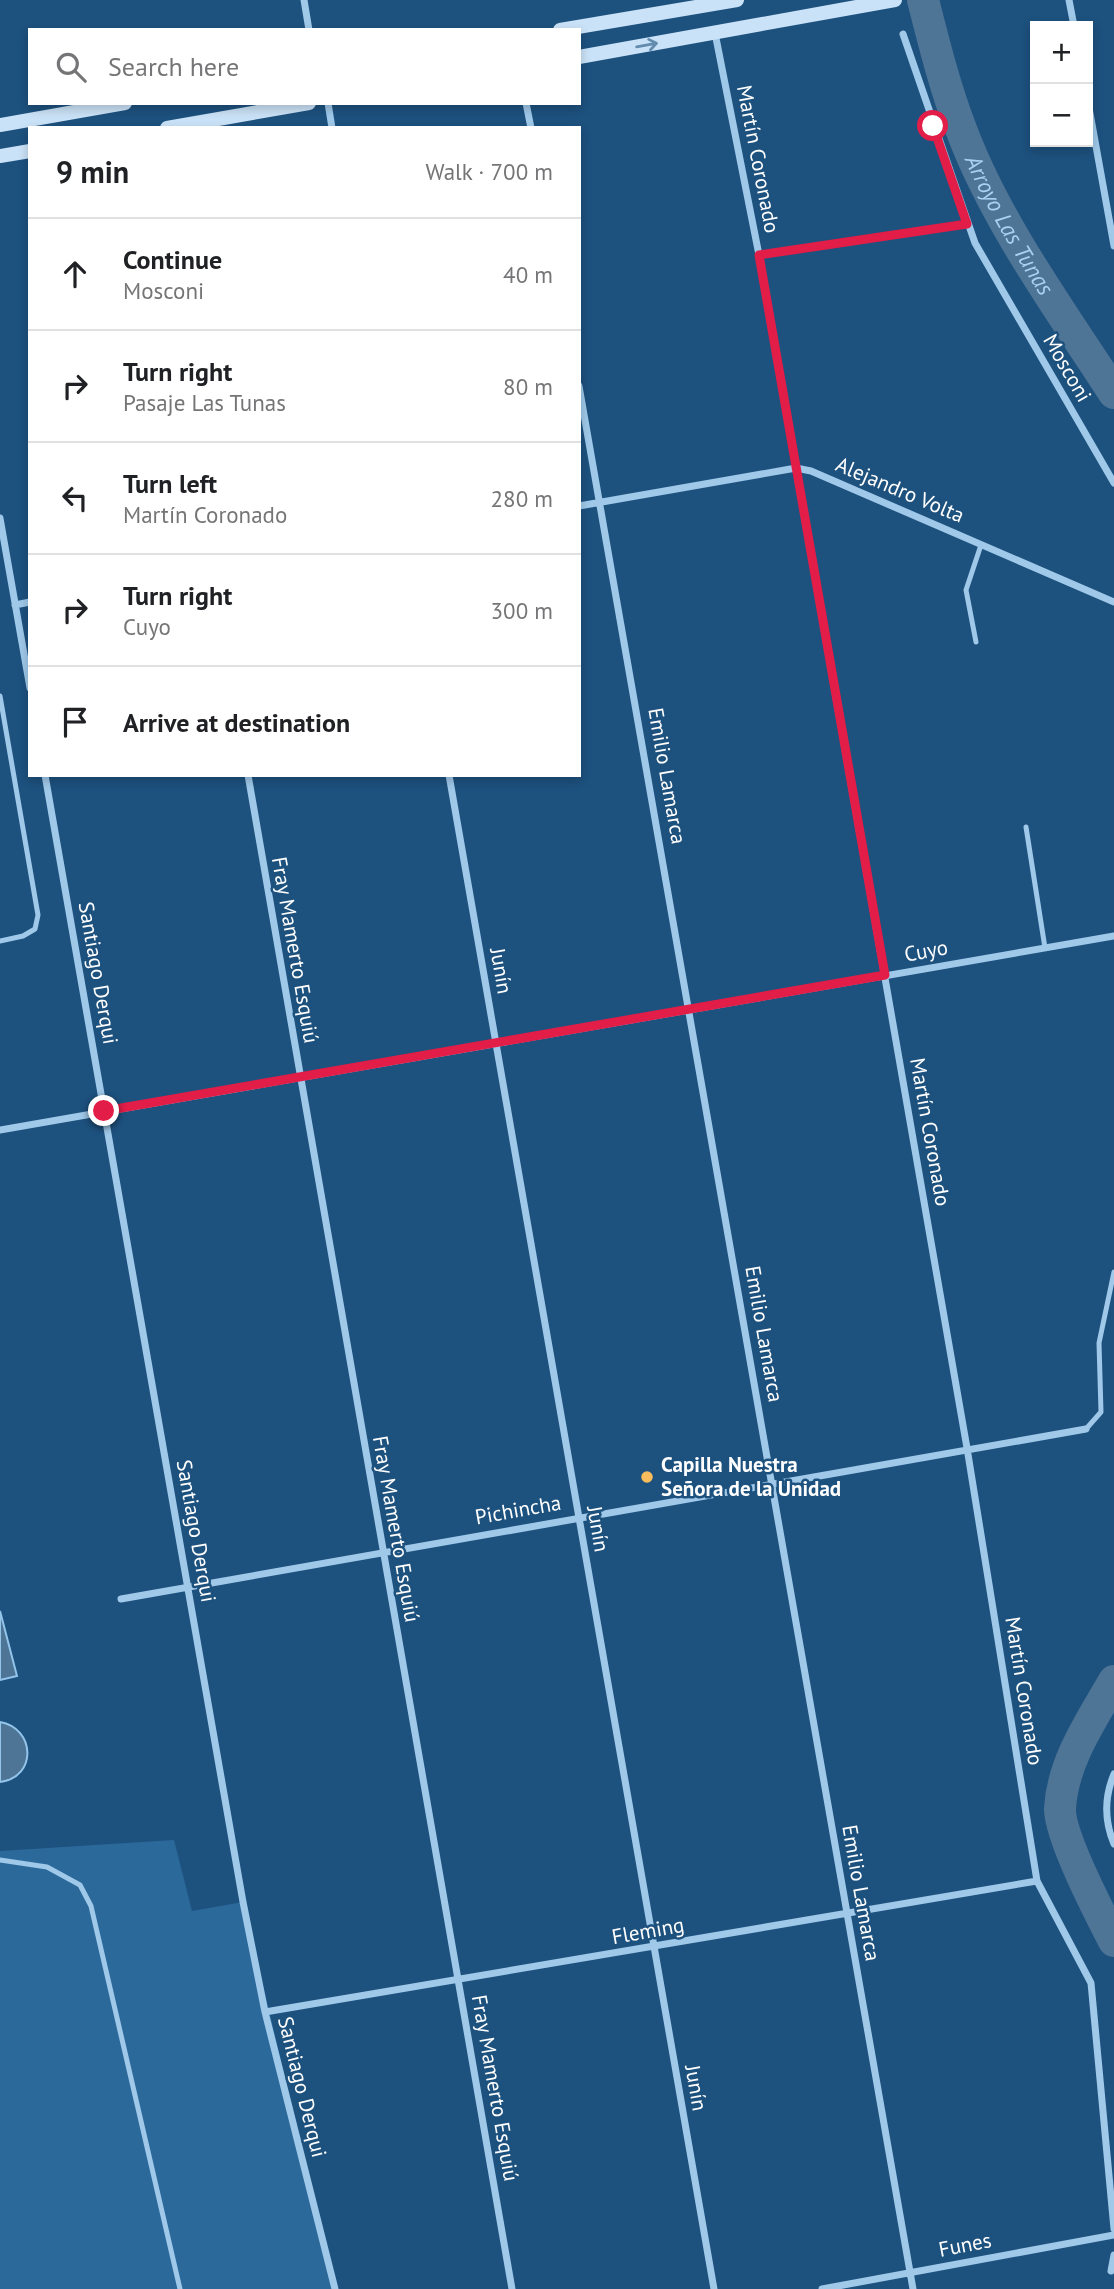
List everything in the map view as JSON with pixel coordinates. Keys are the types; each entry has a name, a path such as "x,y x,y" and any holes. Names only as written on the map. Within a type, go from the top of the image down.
{"main road":[{"path":"572,28 737,0"},
{"path":"581,57 895,0"},
{"path":"0,125 114,105"},
{"path":"178,126 298,105"},
{"path":"0,156 28,151"}],"street":[{"path":"304,0 309,28"},
{"path":"1069,0 1073,21"},
{"name":"Martín Coronado","path":"715,33 759,255 885,975 967,1448 1037,1881 1091,1983 1114,2229"},
{"name":"Mosconi","path":"903,34 967,224 1114,483"},
{"path":"328,105 332,126"},
{"path":"526,105 531,126"},
{"path":"1093,130 1114,246"},
{"path":"759,255 967,224"},
{"name":"Emilio Lamarca","path":"581,397 913,2289"},
{"name":"Alejandro Volta","path":"581,506 796,468 811,471 1114,602"},
{"path":"0,517 28,677"},
{"path":"15,605 28,602"},
{"name":"Santiago Derqui","path":"45,777 187,1587 265,2012 335,2289"},
{"name":"Fray Mamerto Esquiú","path":"248,777 512,2289"},
{"name":"Junín","path":"449,777 714,2289"},
{"name":"Cuyo","path":"0,1130 1114,936"},
{"name":"Pichincha","path":"121,1599 1086,1429"},
{"path":"1114,1774 1106,1800 1106,1818 1114,1844"},
{"name":"Fleming","path":"265,2012 1037,1881"},
{"name":"Funes","path":"822,2289 1114,2235"},
{"path":"1111,2271 1114,2255"}],"lane":[{"path":"976,642 966,590 981,545"},
{"path":"0,696 38,915 35,929 23,936 0,941"},
{"path":"1026,828 1045,948"},
{"path":"1086,1429 1101,1412 1099,1343 1114,1272"},
{"path":"0,1860 47,1867 80,1885 91,1906 180,2289"}],"shaded area":[{"path":"0,1611 17,1676 0,1680"},
{"path":"0,1722 12,1726 20,1733 27,1752 21,1771 0,1782"},
{"path":"174,1840 192,1911 243,1902 336,2289 0,2289 0,1851"}],"waterway":[{"name":"Arroyo Las Tunas","path":"923,0 950,98 975,163 992,198 1030,265 1114,393"},
{"name":"Arroyo Las Tunas","path":"1114,1681 1072,1758 1066,1774 1060,1808 1061,1820 1073,1855 1114,1941"}],"place":[{"name":"Capilla Nuestra Señora de la Unidad","path":"647,1477"}],"route":[{"path":"104,1111 885,975 759,255 967,224 933,126"}]}
